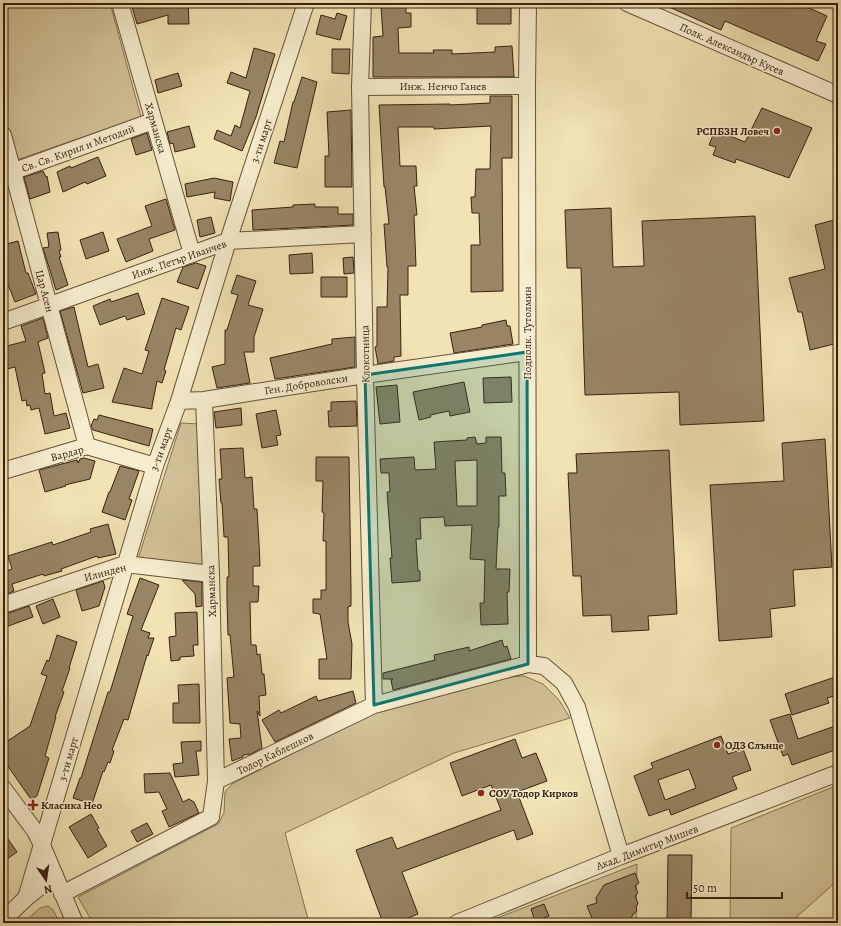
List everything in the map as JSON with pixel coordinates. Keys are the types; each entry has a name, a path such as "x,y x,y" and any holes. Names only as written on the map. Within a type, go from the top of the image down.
{"street":[{"name":"Харманска","path":"120,3 192,254"},
{"name":"3-ти март","path":"26,898 155,466 179,401 228,241 306,3"},
{"name":"Клокотница","path":"363,3 360,87 365,375 374,705"},
{"name":"Подполк. Тутолмин","path":"528,3 528,664"},
{"name":"Полк. Александър Кусев","path":"627,3 838,95"},
{"name":"Инж. Ненчо Ганев","path":"360,87 527,86"},
{"name":"Св. Св. Кирил и Методий","path":"8,173 154,121"},
{"name":"Цар Асен","path":"3,135 8,173 48,306 87,446"},
{"name":"Инж. Петър Иванчев","path":"3,322 228,241 363,234"},
{"name":"Ген. Доброволски","path":"179,401 204,400 527,352"},
{"name":"Харманска","path":"204,400 211,574 216,781"},
{"name":"Вардар","path":"3,471 87,446 155,466"},
{"name":"Илинден","path":"3,605 125,564 211,574"},
{"name":"Тодор Каблешков","path":"216,781 374,705 528,664"},
{"path":"528,664 544,666 564,683 577,707 621,856"},
{"name":"Акад. Димитър Мишев","path":"457,923 621,856 838,773"},
{"path":"62,894 211,817 216,781"},
{"path":"3,788 35,831 75,923"},
{"name":"3-ти март","path":"3,920 26,898 55,875"}],"highlighted area":[{"path":"527,352 528,664 374,705 365,375"}],"shaded area":[{"path":"3,3 110,3 141,117 14,161 3,125"},
{"path":"181,423 200,424 205,566 138,559"},
{"path":"524,676 543,684 559,700 570,718 454,753 285,833 309,923 93,923 78,897 218,824 224,813 225,792 232,784 376,711 503,677"},
{"path":"838,785 838,880 790,923 730,923 731,828"},
{"path":"637,864 636,923 484,923"},
{"path":"48,906 53,910 60,923 23,923 40,908"}],"building":[{"path":"131,3 188,3 189,24 168,24 168,15 137,24"},
{"path":"660,3 798,3 827,16 816,41 826,44 818,61 725,21 721,30"},
{"path":"477,5 511,5 511,24 477,24"},
{"path":"406,6 406,13 411,13 411,27 398,28 399,53 434,53 433,50 452,50 452,54 495,52 495,47 512,46 514,77 373,77 373,37 383,36 381,7"},
{"path":"337,13 347,16 340,40 316,34 321,15 335,19"},
{"path":"254,48 275,54 256,117 242,151 214,139 217,130 231,136 235,125 240,128 250,91 227,83 231,72 246,78"},
{"path":"332,49 350,49 349,74 332,73"},
{"path":"178,73 182,86 158,93 155,80"},
{"path":"302,77 317,82 297,168 274,163 280,141 284,142 293,102"},
{"path":"490,96 512,96 512,158 502,158 503,291 471,292 471,245 480,245 479,213 472,213 471,197 475,197 476,169 490,169 491,126 434,129 434,127 398,127 400,166 416,166 417,186 414,186 417,215 414,215 416,266 408,266 408,295 400,295 401,356 394,357 394,361 378,364 375,347 377,346 377,307 387,307 388,267 384,224 389,224 384,187 379,105 450,105 490,103"},
{"path":"762,108 812,128 789,178 736,159 735,163 713,155 716,147 709,145 715,130 745,142"},
{"path":"351,110 352,187 325,187 325,156 329,156 327,112"},
{"path":"189,126 195,147 175,152 173,143 170,144 167,132"},
{"path":"147,133 152,150 136,155 131,139"},
{"path":"98,157 106,176 87,184 85,182 63,192 57,172"},
{"path":"43,171 46,177 47,176 50,192 30,199 24,177"},
{"path":"214,178 233,182 230,201 214,198 215,192 187,197 185,184"},
{"path":"166,199 175,230 149,239 153,251 126,262 117,239 152,226 145,206"},
{"path":"315,204 315,207 338,207 338,214 353,214 353,225 253,230 252,210"},
{"path":"611,208 613,267 644,266 642,221 755,216 764,421 680,425 679,392 585,395 581,268 567,268 565,210"},
{"path":"211,217 215,233 200,237 197,220"},
{"path":"838,219 838,343 810,350 802,312 798,312 789,278 825,269 815,225"},
{"path":"58,232 61,250 59,251 61,257 59,257 68,285 56,290 43,248 49,247 47,233"},
{"path":"103,232 109,251 86,259 80,240"},
{"path":"18,241 26,273 28,273 36,294 15,302 3,272 3,245"},
{"path":"312,253 313,273 290,274 289,255"},
{"path":"353,257 354,273 344,274 343,258"},
{"path":"196,263 206,266 198,289 177,282 183,267"},
{"path":"237,275 256,281 248,305 263,309 254,337 254,352 244,352 250,383 217,388 212,367 225,364 225,330 227,330 238,295 231,293"},
{"path":"321,277 347,277 347,297 321,297"},
{"path":"138,293 145,314 127,320 125,316 100,325 93,306 110,299 111,302"},
{"path":"162,298 189,307 181,330 176,328 164,370 166,371 162,383 157,381 152,409 112,402 124,368 142,374 149,351 145,350"},
{"path":"74,307 88,367 98,364 104,388 83,393 60,311"},
{"path":"43,318 48,338 38,342 45,373 42,374 45,394 50,393 54,416 66,413 70,428 45,434 39,408 31,410 30,405 27,406 26,400 22,401 15,367 3,370 3,347 26,341 21,326"},
{"path":"506,320 507,326 510,326 513,344 454,353 450,333 482,327 482,325"},
{"path":"355,337 355,367 275,379 270,358 332,344 332,339"},
{"path":"511,377 512,402 484,403 483,378"},
{"path":"464,382 470,412 450,416 449,411 430,415 431,417 419,420 413,392"},
{"path":"397,385 400,422 380,424 376,387"},
{"path":"356,401 357,426 329,427 328,411 331,411 331,402"},
{"path":"241,408 242,425 216,428 214,412"},
{"path":"276,410 281,435 276,436 278,445 262,448 256,414"},
{"path":"99,415 153,429 149,446 93,430 91,426 94,419 97,420"},
{"path":"475,437 477,444 486,443 486,437 501,437 502,473 505,473 506,496 499,496 499,527 496,569 510,569 509,592 507,592 508,624 481,625 480,603 484,603 485,560 470,559 472,525 445,526 444,517 420,518 421,539 416,539 420,581 392,583 390,558 392,558 387,492 390,492 389,473 381,473 380,459 414,457 415,470 436,469 434,442 467,440 467,438","holes":["477,460 477,506 457,506 455,461"]},
{"path":"825,439 832,567 793,570 795,606 770,609 772,637 719,641 710,485 784,481 782,443"},
{"path":"243,448 245,478 252,477 254,509 257,509 260,566 253,566 253,586 259,586 258,602 250,602 251,645 256,645 257,655 260,654 266,695 259,696 260,716 257,711 262,748 232,761 229,739 241,738 240,724 230,723 227,678 234,677 230,635 228,635 228,537 224,537 219,479 222,479 220,449"},
{"path":"669,450 677,614 648,616 649,630 612,632 611,615 583,616 581,576 573,576 568,473 577,473 576,454"},
{"path":"316,457 349,457 351,606 348,607 348,622 352,644 351,679 319,679 319,659 327,659 320,614 313,613 313,599 321,599 321,590 326,590 326,541 323,541 323,481 316,481"},
{"path":"84,458 95,461 90,479 45,492 39,470 77,460 78,463 80,459"},
{"path":"120,466 139,471 129,499 132,500 125,520 102,512"},
{"path":"108,524 116,554 98,558 97,556 61,569 62,571 44,576 43,574 12,584 14,591 4,595 3,564 5,564 7,571 12,569 8,556 52,542 53,545 91,532 90,529"},
{"path":"140,578 159,585 141,630 150,633 148,638 154,638 148,656 147,655 128,720 124,719 112,750 114,751 110,763 108,762 104,772 103,771 92,804 73,798 81,778 108,692 110,692 133,616 127,614"},
{"path":"182,580 202,582 202,606 196,607 195,594"},
{"path":"103,581 105,587 99,606 82,611 76,590"},
{"path":"53,599 60,617 43,624 36,606"},
{"path":"29,606 33,617 3,628 3,615"},
{"path":"197,612 198,645 193,645 194,656 180,657 180,660 171,661 169,637 176,636 175,613"},
{"path":"57,635 77,642 45,756 49,758 37,796 33,799 30,798 3,759 3,744 30,726 47,676 41,674 47,660 49,661"},
{"path":"502,640 504,647 507,646 511,659 393,690 391,680 393,679 383,679 383,673 435,660 434,655 469,647 469,651"},
{"path":"838,676 838,695 827,698 829,703 792,715 785,694"},
{"path":"199,684 200,723 173,723 173,703 179,703 178,685"},
{"path":"353,691 356,703 275,742 262,720 279,710 281,713 316,696 318,701"},
{"path":"790,714 798,739 838,725 838,749 792,765 788,754 783,756 770,720"},
{"path":"721,736 728,754 743,749 751,770 732,777 737,789 671,815 669,809 649,816 634,776 653,768 651,763","holes":["689,769 696,788 665,800 658,780"]},
{"path":"515,739 522,758 536,753 547,781 517,792 533,834 517,840 514,830 402,872 418,914 395,923 383,923 356,850 392,837 397,849 501,810 491,785 462,796 450,763"},
{"path":"201,741 201,751 196,751 199,775 175,777 173,764 183,763 181,742"},
{"path":"170,773 183,802 189,799 194,802 199,813 169,827 162,811 167,809 159,792 145,793 144,774"},
{"path":"91,814 99,828 97,829 107,846 88,858 69,827"},
{"path":"147,823 153,834 137,842 131,831"},
{"path":"3,832 17,852 3,862"},
{"path":"668,855 692,855 691,923 667,923"},
{"path":"635,873 639,883 635,886 638,893 635,896 638,903 636,908 637,911 633,914 629,923 594,923 587,906 597,903 596,898 604,885"},
{"path":"544,904 549,916 535,921 531,909"}],"place":[{"name":"РСПБЗН Ловеч","path":"777,131"},
{"name":"ОДЗ Слънце","path":"717,745"},
{"name":"СОУ Тодор Кирков","path":"481,793"},
{"name":"Класика Нео","path":"33,805"}]}
